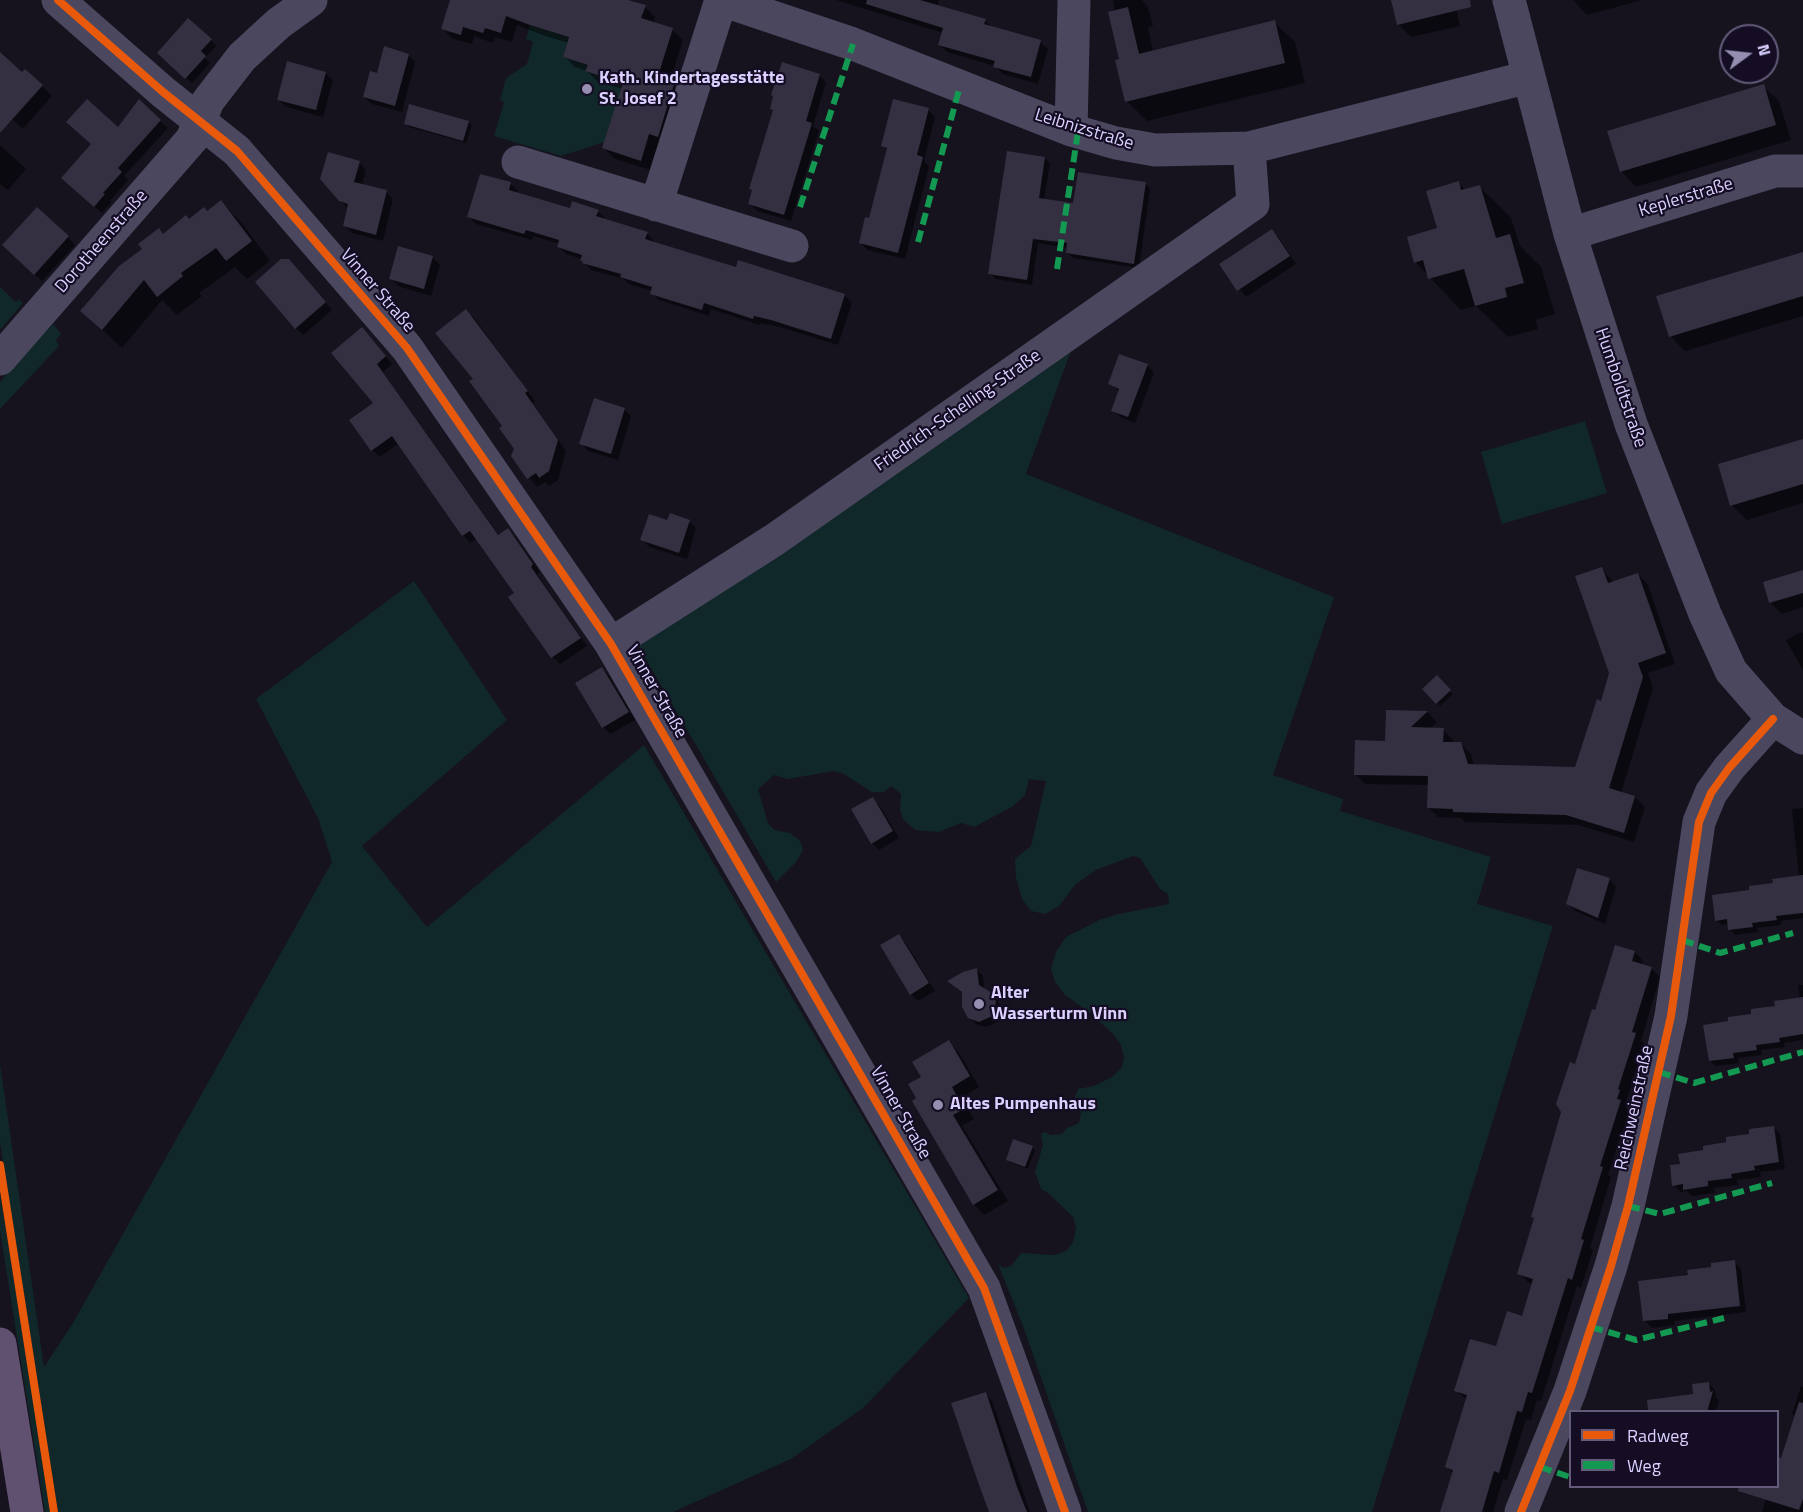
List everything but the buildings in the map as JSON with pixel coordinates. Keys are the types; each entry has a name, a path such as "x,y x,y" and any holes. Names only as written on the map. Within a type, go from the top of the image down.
{"main road":[{"path":"0,1344 27,1512"}],"street":[{"name":"Vinner Straße","path":"58,0 237,151 406,348 611,644 984,1288 1065,1512"},
{"path":"200,121 208,101 242,57 273,11 311,0"},
{"path":"656,205 721,0"},
{"name":"Leibnizstraße","path":"721,0 853,44 1071,130 1116,143 1155,150 1249,147 1529,77"},
{"path":"1071,130 1074,0"},
{"name":"Humboldtstraße","path":"1509,0 1570,234 1631,424 1705,614 1731,671 1773,719 1803,738"},
{"name":"Dorotheenstraße","path":"0,359 192,139 200,121"},
{"name":"Friedrich-Schelling-Straße","path":"611,644 774,540 1253,204 1249,147"},
{"path":"518,162 792,246"},
{"name":"Keplerstraße","path":"1570,234 1775,171 1803,171"},
{"name":"Reichweinstraße","path":"1521,1512 1570,1391 1628,1206 1671,1016 1699,822 1711,793 1729,768 1773,719"}],"green space":[{"path":"541,22 572,27 563,57 588,65 586,71 600,76 635,74 605,142 561,156 494,136 504,102 500,100 506,78 527,64 533,42 526,39 530,25 539,28"},
{"path":"0,287 16,302 18,299 23,303 0,330"},
{"path":"53,324 61,334 56,340 59,346 0,409 0,382"},
{"path":"1076,337 1026,474 1334,597 1273,775 1343,799 1340,811 1491,857 1477,904 1553,926 1372,1512 1088,1512 1023,1326 998,1264 1004,1268 1011,1266 1021,1253 1054,1255 1066,1251 1073,1242 1076,1228 1073,1217 1041,1189 1035,1172 1043,1145 1041,1134 1045,1132 1051,1135 1062,1134 1067,1128 1079,1123 1081,1114 1075,1097 1078,1089 1094,1086 1112,1077 1122,1067 1124,1057 1121,1045 1113,1034 1065,995 1055,982 1051,969 1056,952 1066,937 1099,920 1169,904 1168,894 1160,889 1140,858 1133,856 1096,870 1076,884 1059,906 1045,914 1031,911 1022,899 1016,878 1015,859 1031,846 1046,781 1029,779 1025,795 1012,807 974,827 961,823 939,832 915,830 903,819 900,810 901,794 891,786 884,792 872,792 842,773 833,771 788,779 774,775 758,789 768,823 774,830 790,833 800,841 803,850 796,862 776,882 634,639"},
{"path":"1585,421 1607,493 1502,524 1481,452"},
{"path":"414,581 507,720 362,846 427,927 644,745 969,1298 863,1408 791,1459 673,1512 58,1512 0,1142 0,1064 44,1367 73,1323 332,862 318,818 256,699"},
{"path":"0,1192 51,1512 45,1512 0,1231"}],"marked path":[{"path":"800,207 853,44"},
{"path":"918,242 960,86"},
{"path":"1057,269 1078,132"},
{"path":"1682,940 1720,953 1793,933"},
{"path":"1659,1072 1694,1083 1803,1052"},
{"path":"1628,1206 1660,1214 1772,1183"},
{"path":"1591,1327 1636,1340 1724,1318"},
{"path":"1540,1467 1569,1477"}],"cycle path":[{"path":"58,0 163,92 237,151 407,348 611,644 984,1288 1065,1512"},
{"path":"1521,1512 1570,1391 1628,1206 1671,1016 1699,822 1711,793 1729,768 1773,719"},
{"path":"0,1165 54,1512"}],"place":[{"name":"Kath. Kindertagesstätte St. Josef 2","path":"587,89"},
{"name":"Alter Wasserturm Vinn","path":"979,1004"},
{"name":"Altes Pumpenhaus","path":"938,1105"}]}
